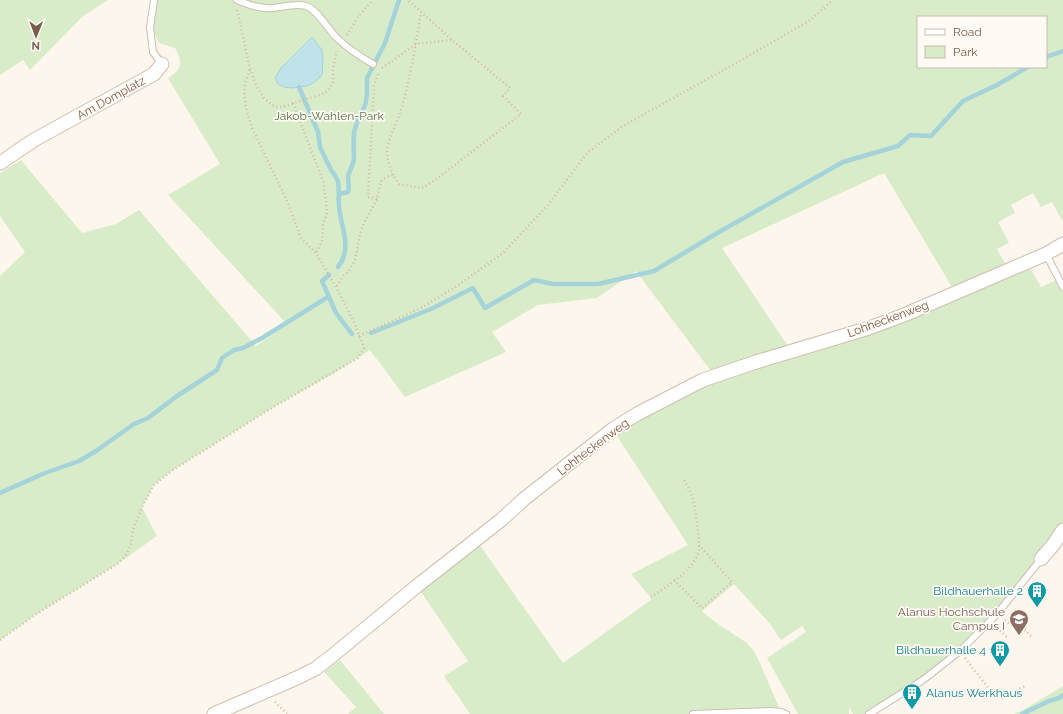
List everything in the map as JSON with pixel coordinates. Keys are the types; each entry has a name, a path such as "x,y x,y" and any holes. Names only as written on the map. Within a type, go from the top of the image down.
{"street":[{"name":"Am Domplatz","path":"0,163 34,140 154,74 162,64"},
{"name":"Lohheckenweg","path":"214,714 315,669 613,429 637,414 707,378 898,318 1046,254 1063,244"},
{"path":"1041,559 1063,530"}],"lane":[{"name":"Am Domplatz","path":"154,0 150,27 153,52 162,64"},
{"path":"237,3 264,8 301,5 308,6 322,20 337,39 373,64"},
{"path":"1046,254 1063,287"},
{"path":"869,714 923,680 960,651 997,614 1041,559"},
{"path":"693,714 771,711 786,714"}],"path":[{"path":"408,0 452,40 510,88 503,96 521,114 434,181 422,188 399,184 392,175 388,162 387,151 400,113 416,44 421,13"},
{"path":"360,336 421,308 457,286 503,253 548,204 587,153 623,126 809,21 833,0"},
{"path":"237,3 238,16 250,69 257,87 264,98 276,107 282,107 324,93 330,88"},
{"path":"377,199 368,197 374,85 381,69 416,44 452,40"},
{"path":"0,640 35,615 119,563 127,554 131,544 133,530 142,507 154,485 173,470 272,408 358,358 364,348 354,322 336,287 316,253 301,238 288,203 252,128 246,108 244,92 250,69"},
{"path":"293,103 323,181 326,200 327,212 323,224 322,242 316,253"},
{"path":"336,287 342,276 349,271 355,260 360,234 364,223 377,199 381,181 392,175"},
{"path":"651,597 684,573 697,557 699,545 694,502 692,493 683,478"},
{"path":"674,580 702,608 732,582 699,545"},
{"path":"997,614 1015,628 1019,623 1033,638"},
{"path":"960,651 996,698 1026,686"}],"green space":[{"path":"0,0 108,0 83,16 30,70 23,60 0,75"},
{"name":"Jakob-Wahlen-Park","path":"154,0 1063,0 1063,222 1052,202 1041,207 1033,193 1011,205 1015,213 998,222 1009,243 997,249 1006,265 952,287 884,173 722,248 786,343 793,356 882,330 1027,266 1032,271 1041,287 1063,277 1063,530 1026,579 960,651 869,714 853,714 849,707 849,714 798,714 767,658 806,632 802,626 781,640 770,624 734,584 702,611 715,622 747,643 754,651 781,712 693,714 470,714 444,676 468,661 417,586 476,540 563,663 652,599 631,574 688,545 617,436 632,424 711,371 636,271 597,298 538,305 492,332 506,352 405,397 370,350 336,372 272,408 173,470 154,485 142,507 157,536 119,563 35,615 0,640 0,276 25,252 0,216 0,173 21,160 82,233 116,224 139,210 256,346 287,324 168,195 220,164 168,78 176,72 180,65 178,53 175,48 159,43 150,27"},
{"path":"340,660 384,714 348,714 356,707 324,672"},
{"path":"1063,686 1063,714 1013,714 1023,710"}],"water":[{"path":"312,37 322,50 322,75 315,82 307,86 293,88 284,87 278,84 275,78 281,68"}],"waterway":[{"path":"366,100 367,78 385,43 399,0"},
{"path":"1047,57 1063,51"},
{"path":"371,333 431,309 473,288 485,308 534,280 553,284 598,284 654,271 719,232 843,162 898,146 910,135 931,136 963,101 997,85 1026,68"},
{"path":"299,87 318,132 320,147 338,181 339,194"},
{"path":"338,267 343,259 345,250 339,194 348,192 348,175 354,159 355,130 366,102"},
{"path":"329,275 322,281 336,313 352,334"},
{"path":"0,493 45,473 79,461 96,451 134,424 148,418 177,396 217,370 222,358 234,350 243,348 262,338 328,297"},
{"path":"1022,714 1063,695"}],"place":[{"name":"Bildhauerhalle 2","path":"1037,608"},
{"name":"Alanus Hochschule Campus I","path":"1019,636"},
{"name":"Bildhauerhalle 4","path":"1000,667"},
{"name":"Alanus Werkhaus","path":"912,710"}]}
